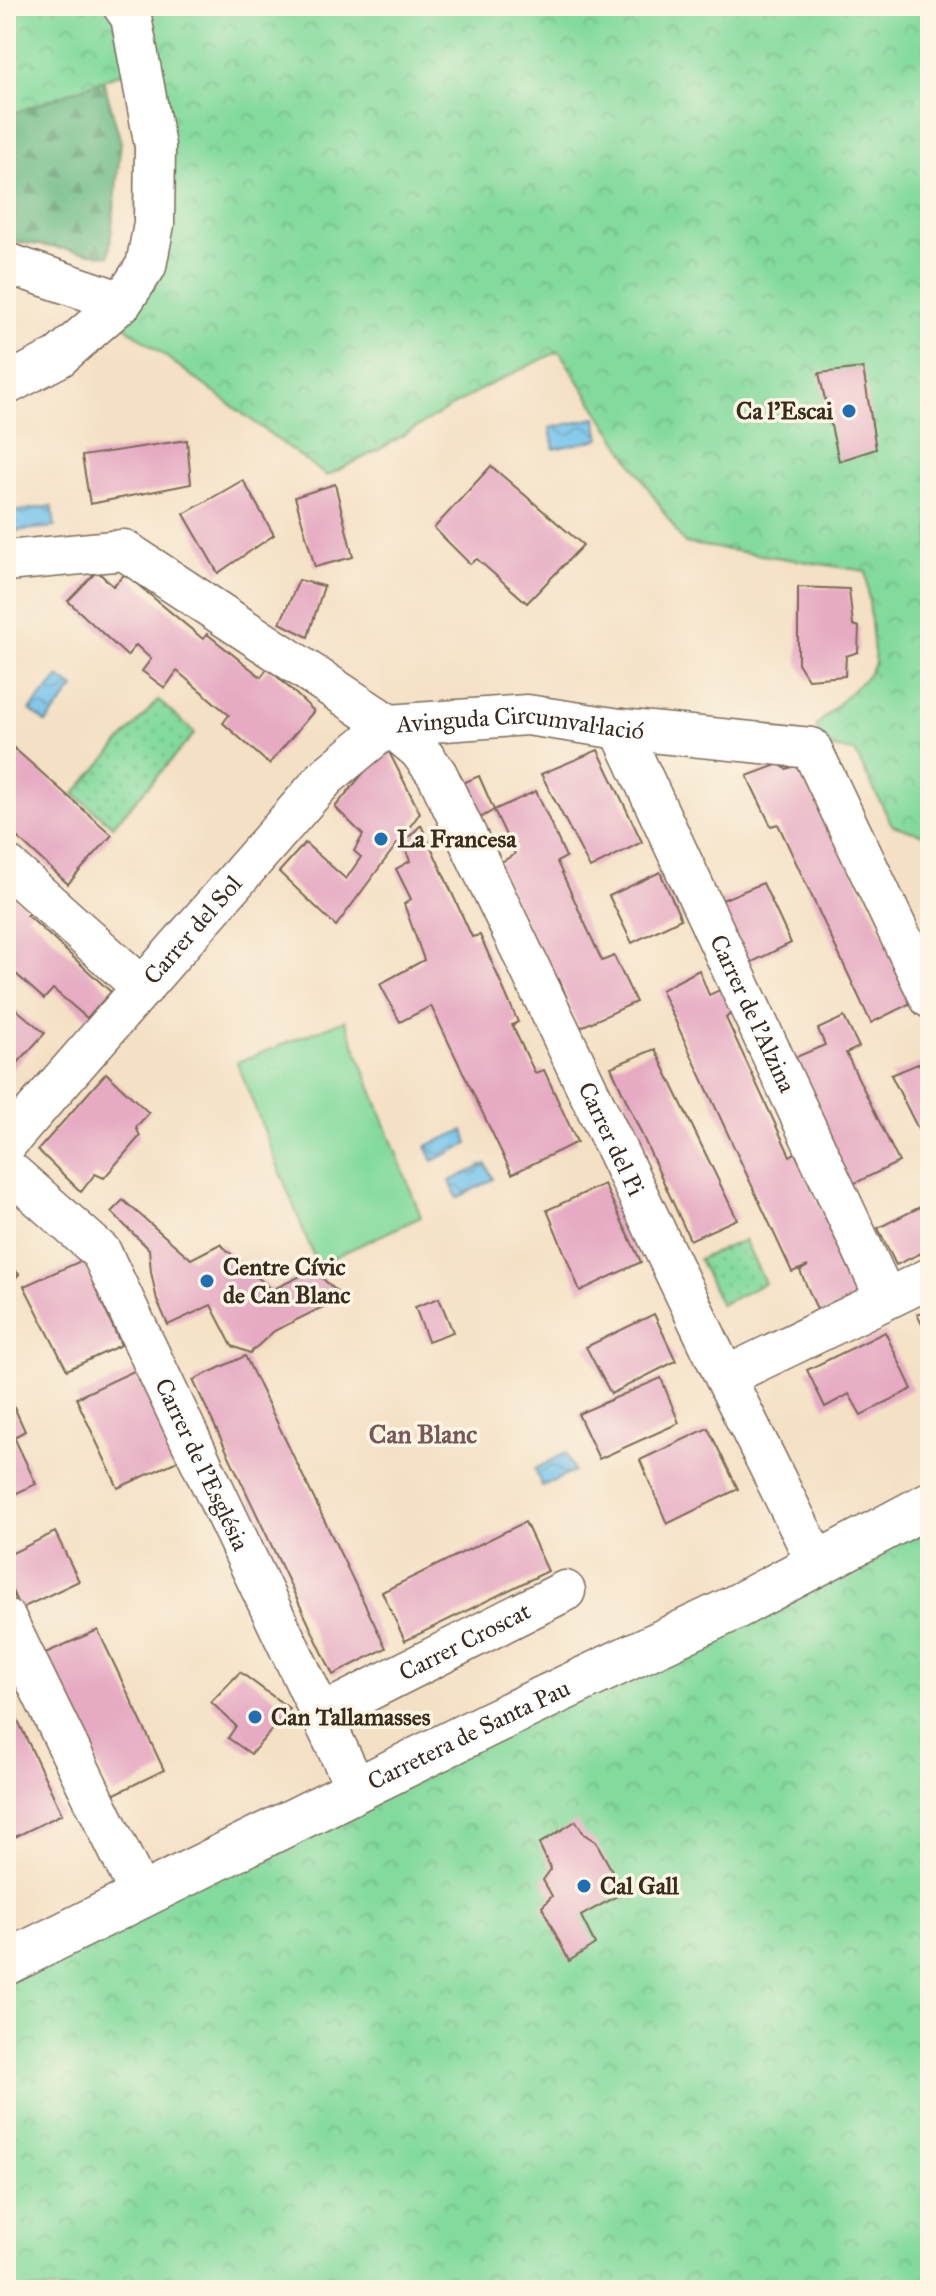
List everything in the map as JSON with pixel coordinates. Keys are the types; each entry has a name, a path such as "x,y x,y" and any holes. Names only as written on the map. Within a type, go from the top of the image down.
{"main road":[{"name":"Carretera de Santa Pau","path":"6,1963 818,1565 930,1504"}],"street":[{"path":"6,385 59,357 122,302 146,266 154,224 155,146 131,17 123,6"},
{"path":"6,263 122,302"},
{"name":"Avinguda Circumval·lació","path":"6,561 124,550 389,725 527,715 620,729 811,748 930,998"},
{"name":"Carrer del Sol","path":"8,1144 326,777 389,725"},
{"name":"Carrer del Pi","path":"389,725 419,750 437,774 818,1565"},
{"name":"Carrer de l'Alzina","path":"620,729 886,1299"},
{"path":"6,865 143,988"},
{"name":"Carrer de l'Església","path":"8,1144 101,1252 357,1790"},
{"path":"725,1377 930,1278"},
{"name":"Carrer Croscat","path":"322,1714 565,1591"},
{"path":"6,1619 141,1896"}],"green space":[{"path":"6,6 82,6 121,142 109,256 6,240"},
{"path":"6,6 930,6 930,837 892,825 855,752 826,747 816,726 868,675 875,663 866,571 684,543 559,351 483,388 380,449 327,476 123,325 6,405 6,380 137,264 135,68 6,116"},
{"path":"158,700 195,733 113,826 74,794"},
{"path":"345,1020 421,1217 317,1265 237,1062"},
{"path":"744,1240 765,1283 721,1305 699,1259"},
{"path":"930,1508 930,2290 6,2290 6,1962"}],"water":[{"path":"596,418 600,439 554,449 550,428"},
{"path":"52,506 55,527 13,531 11,512"},
{"path":"59,677 74,688 46,723 30,710"},
{"path":"464,1130 468,1144 433,1161 426,1146"},
{"path":"486,1164 493,1179 457,1198 450,1181"},
{"path":"566,1453 574,1472 542,1486 535,1469"}],"building":[{"name":"Ca l'Escai","path":"863,368 876,449 839,461 819,373"},
{"path":"187,440 191,484 90,504 82,456"},
{"path":"491,466 583,545 527,603 477,559 470,564 434,528"},
{"path":"243,480 274,535 218,573 184,514"},
{"path":"335,484 353,557 315,567 295,497"},
{"path":"97,571 113,586 125,574 203,639 207,634 261,677 268,668 314,711 269,764 223,723 229,715 177,671 165,688 142,671 151,659 136,645 127,656 68,601"},
{"path":"299,580 324,586 308,637 280,623"},
{"path":"798,587 849,589 853,625 859,627 858,652 846,656 845,676 808,679 798,663"},
{"path":"6,741 112,835 68,884 6,827"},
{"name":"La Francesa","path":"386,746 420,813 336,926 279,872 305,843 346,879 361,857 354,851 363,835 335,807"},
{"path":"598,750 642,842 590,868 541,774"},
{"path":"779,764 786,769 802,764 915,1001 871,1023 778,824 771,826 747,776"},
{"path":"479,776 494,810 480,818 463,783"},
{"path":"536,791 566,857 557,862 602,961 614,956 636,1002 579,1028 559,979 551,980 498,864 515,854 494,810"},
{"path":"421,825 472,937 480,935 518,1022 512,1025 535,1073 544,1070 577,1142 512,1174 431,1006 400,1022 380,984 424,960 404,904 411,899 396,869 410,861 403,843"},
{"path":"660,872 681,919 632,943 609,896"},
{"path":"763,883 791,943 746,965 717,902"},
{"path":"6,888 31,911 27,915 111,992 87,1018 53,989 44,999 6,965"},
{"path":"699,970 709,995 722,989 732,1012 726,1018 790,1156 795,1153 862,1295 820,1316 800,1271 808,1266 792,1272 661,990"},
{"path":"6,1001 45,1033 6,1076"},
{"path":"844,1017 859,1047 846,1053 899,1162 847,1187 789,1060 825,1045 818,1029"},
{"path":"655,1049 737,1219 690,1240 611,1067"},
{"path":"930,1059 930,1153 891,1075"},
{"path":"106,1073 149,1113 136,1127 140,1136 104,1178 95,1174 81,1192 38,1150"},
{"path":"604,1184 641,1262 580,1291 547,1210"},
{"name":"Centre Cívic de Can Blanc","path":"123,1200 191,1259 220,1244 272,1290 313,1270 343,1297 274,1331 250,1353 232,1346 211,1305 168,1325 157,1300 149,1249 111,1212"},
{"path":"930,1202 930,1249 896,1265 878,1228"},
{"path":"83,1260 121,1345 67,1370 24,1286"},
{"path":"6,1263 19,1274 6,1289"},
{"path":"439,1298 453,1332 428,1341 415,1307"},
{"path":"930,1308 930,1341 917,1314"},
{"path":"654,1314 676,1361 611,1394 586,1347"},
{"path":"885,1332 912,1389 861,1415 849,1394 825,1407 807,1370"},
{"path":"245,1356 386,1648 333,1675 193,1380"},
{"path":"138,1369 182,1459 118,1488 76,1398"},
{"path":"661,1378 679,1423 599,1459 578,1414"},
{"path":"6,1389 25,1431 14,1437 36,1484 6,1498"},
{"path":"708,1428 738,1489 667,1524 640,1460"},
{"path":"525,1522 548,1571 405,1641 382,1592"},
{"path":"55,1532 79,1581 20,1609 6,1577 6,1556"},
{"path":"98,1630 164,1770 113,1795 43,1654"},
{"name":"Can Tallamasses","path":"240,1672 290,1709 251,1754 228,1738 236,1726 211,1702"},
{"path":"6,1695 62,1814 13,1838 6,1822"},
{"name":"Cal Gall","path":"576,1821 584,1834 596,1842 624,1892 581,1916 595,1944 569,1961 542,1907 552,1896 543,1880 551,1869 539,1844"}],"place":[{"name":"Ca l'Escai","path":"849,411"},
{"name":"La Francesa","path":"381,839"},
{"name":"Centre Cívic de Can Blanc","path":"207,1281"},
{"name":"Can Tallamasses","path":"255,1717"},
{"name":"Cal Gall","path":"584,1886"}],"district":[{"name":"Can Blanc","path":"423,1434"}]}
